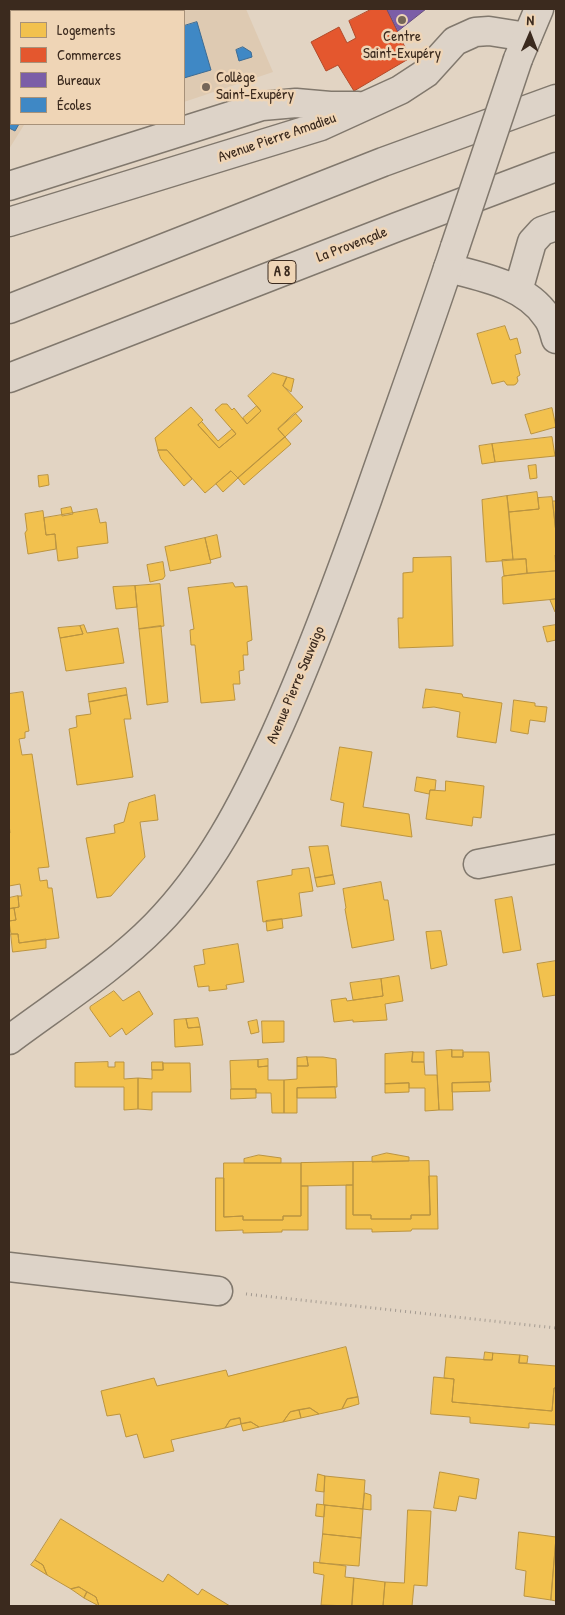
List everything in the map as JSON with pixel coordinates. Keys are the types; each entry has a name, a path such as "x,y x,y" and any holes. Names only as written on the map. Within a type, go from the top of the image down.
{"main road":[{"name":"Avenue Pierre Sauvaigo","path":"9,1040 122,956 156,925 216,848 252,784 302,676 343,570 452,258 522,48 539,9"},
{"name":"Avenue Pierre Amadieu","path":"9,222 321,126 400,90 426,73 455,41 475,32 489,31 522,48"},
{"path":"9,309 383,162 556,99"},
{"path":"9,186 262,106 296,103 330,106 365,106"},
{"name":"La Provençale","path":"9,378 556,167"},
{"path":"518,292 532,242 542,232 556,226"},
{"path":"452,258 518,292 535,303 548,318 556,339"},
{"path":"478,864 556,849"},
{"path":"9,1267 218,1291"}],"path":[{"path":"218,1291 556,1328"}],"shaded area":[{"name":"Collège Saint-Exupéry","path":"9,9 246,9 273,72 185,102 185,10 10,10 10,125 24,125 9,149"}],"building: Logements":[{"path":"505,326 510,340 517,338 521,353 515,355 520,375 517,377 518,381 514,385 507,385 504,381 492,384 477,334"},
{"path":"273,373 287,377 283,386 303,407 278,429 285,437 238,478 231,471 205,493 167,450 158,450 155,438 191,407 203,420 198,425 219,448 236,434 215,410 222,404 227,404 232,410 234,408 247,424 261,411 248,396"},
{"path":"287,377 294,379 291,392 283,386"},
{"path":"257,406 261,411 247,424 243,418"},
{"path":"552,408 556,427 531,434 525,415"},
{"path":"295,413 302,421 285,437 278,429"},
{"path":"202,422 218,441 232,429 236,434 219,448 198,425"},
{"path":"285,437 291,444 244,485 238,478"},
{"path":"552,437 555,456 495,462 492,444"},
{"path":"492,444 495,462 482,464 479,446"},
{"path":"158,450 167,450 192,479 184,486 161,459"},
{"path":"536,465 537,478 530,479 528,466"},
{"path":"231,471 238,478 223,492 216,484"},
{"path":"48,475 49,485 39,487 38,476"},
{"path":"537,492 539,509 509,512 507,496"},
{"path":"507,496 513,560 486,562 482,500"},
{"path":"552,497 556,533 556,571 527,573 526,559 513,560 509,512 539,509 538,498"},
{"path":"553,501 556,501 556,533"},
{"path":"71,507 73,514 62,516 61,509"},
{"path":"97,509 100,523 106,522 108,543 77,547 78,558 58,561 55,534 46,535 44,518"},
{"path":"43,511 46,535 55,534 56,549 28,554 25,514"},
{"path":"217,535 221,557 210,560 205,538"},
{"path":"205,538 211,563 170,571 165,547"},
{"path":"451,557 453,646 399,648 398,618 403,618 403,573 413,572 413,558"},
{"path":"526,559 527,573 504,576 502,560"},
{"path":"163,562 165,576 163,579 150,582 147,565"},
{"path":"556,571 556,599 503,604 502,577"},
{"path":"233,583 235,587 247,586 252,640 247,642 248,655 243,655 244,670 239,671 240,684 233,684 235,700 201,703 195,645 191,645 190,630 194,629 188,588"},
{"path":"160,584 164,626 139,629 135,586"},
{"path":"135,586 137,607 116,609 113,587"},
{"path":"556,599 556,612 555,612 550,600"},
{"path":"84,625 87,633 118,628 124,663 66,671 60,638 83,634 80,626"},
{"path":"556,625 556,640 547,642 543,627"},
{"path":"80,626 83,634 60,638 58,628"},
{"path":"161,626 168,702 147,705 139,629"},
{"path":"126,688 127,695 89,702 88,694"},
{"path":"426,689 462,694 463,697 502,703 496,743 457,737 460,712 434,707 423,708"},
{"path":"23,692 29,731 25,732 25,738 19,739 22,755 32,754 49,867 38,868 40,881 47,880 48,888 52,888 59,938 19,943 18,934 11,934 9,922 16,920 14,908 19,907 18,896 22,896 20,884 9,886 9,694"},
{"path":"127,695 131,719 124,719 133,777 77,785 69,729 77,727 76,716 91,714 89,702"},
{"path":"514,700 535,703 535,706 547,707 545,722 530,720 528,734 511,731"},
{"path":"340,747 372,752 363,807 409,814 412,837 341,826 344,803 331,800"},
{"path":"417,777 436,780 435,790 430,790 429,794 415,791"},
{"path":"446,781 484,786 481,818 473,817 472,826 426,819 430,790 445,791"},
{"path":"155,795 158,820 140,822 145,857 111,896 97,898 86,838 115,833 114,825 124,822 129,803"},
{"path":"328,846 333,875 315,878 309,847"},
{"path":"309,868 313,891 299,893 302,916 263,922 257,881 292,875 292,870"},
{"path":"333,875 335,884 317,887 315,878"},
{"path":"381,882 384,900 388,900 394,940 352,948 343,889"},
{"path":"18,896 19,907 9,909 9,898"},
{"path":"512,897 521,950 503,953 495,900"},
{"path":"14,908 16,920 9,921 9,909"},
{"path":"282,919 283,928 267,931 266,921"},
{"path":"441,931 447,965 431,969 426,932"},
{"path":"11,934 18,934 19,943 46,939 46,948 13,952"},
{"path":"238,944 244,982 226,985 227,989 209,991 209,986 198,987 194,966 205,964 203,950"},
{"path":"556,961 556,995 543,997 537,964"},
{"path":"399,976 403,1001 385,1004 387,1020 334,1022 331,1000 346,998 347,1001 383,996 381,979"},
{"path":"381,979 383,996 353,1000 350,983"},
{"path":"114,991 123,1001 139,991 153,1014 126,1035 122,1028 110,1037 90,1007"},
{"path":"198,1018 200,1027 188,1028 186,1019"},
{"path":"186,1019 188,1028 200,1027 203,1045 175,1047 174,1020"},
{"path":"257,1020 259,1032 251,1034 248,1022"},
{"path":"262,1021 284,1021 284,1042 263,1043"},
{"path":"452,1050 452,1057 463,1057 463,1052 489,1052 491,1082 452,1083 453,1110 439,1110 436,1051"},
{"path":"452,1050 463,1050 463,1057 452,1057"},
{"path":"413,1052 424,1052 424,1062 412,1062"},
{"path":"413,1052 412,1062 424,1062 425,1075 437,1075 439,1110 425,1111 425,1088 409,1088 409,1083 385,1084 385,1054"},
{"path":"307,1057 336,1059 337,1087 297,1088 297,1113 284,1113 284,1080 297,1079 297,1066 308,1066"},
{"path":"307,1057 308,1066 297,1066 297,1058"},
{"path":"268,1059 268,1066 258,1067 258,1060"},
{"path":"258,1060 258,1067 268,1066 268,1080 284,1080 284,1113 272,1113 271,1093 256,1093 256,1089 231,1089 230,1061"},
{"path":"108,1062 108,1067 115,1067 115,1062 124,1062 124,1079 138,1078 138,1109 124,1110 124,1087 75,1087 75,1063"},
{"path":"152,1062 163,1062 163,1070 152,1070"},
{"path":"163,1063 190,1063 191,1092 152,1092 152,1110 138,1109 138,1078 152,1079 152,1070 163,1070"},
{"path":"489,1082 490,1091 452,1092 452,1083"},
{"path":"409,1083 409,1092 385,1093 385,1084"},
{"path":"335,1087 336,1098 297,1098 297,1088"},
{"path":"231,1089 256,1089 256,1098 231,1099"},
{"path":"387,1153 409,1157 409,1161 372,1162 372,1157"},
{"path":"259,1155 281,1158 281,1163 244,1163 244,1159"},
{"path":"429,1161 430,1215 411,1215 411,1219 371,1219 371,1215 353,1215 353,1162"},
{"path":"353,1162 353,1185 301,1186 301,1163"},
{"path":"224,1163 301,1163 301,1216 283,1216 283,1220 243,1220 243,1216 224,1217"},
{"path":"429,1176 437,1176 438,1229 372,1232 372,1229 346,1229 346,1185 353,1185 353,1215 371,1215 371,1219 411,1219 411,1215 430,1215"},
{"path":"216,1178 224,1178 224,1217 243,1216 243,1220 283,1220 283,1216 301,1216 301,1186 308,1186 308,1230 243,1233 243,1230 216,1231"},
{"path":"346,1347 358,1397 347,1399 342,1409 319,1414 310,1408 299,1410 290,1412 283,1422 259,1427 251,1422 241,1424 240,1418 230,1420 225,1428 171,1440 174,1451 144,1458 137,1434 126,1437 120,1414 107,1416 101,1391 154,1378 157,1386 226,1370 228,1376"},
{"path":"485,1352 493,1353 492,1360 484,1360"},
{"path":"493,1353 520,1355 519,1363 556,1366 556,1388 554,1388 552,1411 452,1402 454,1379 444,1378 446,1357 492,1360"},
{"path":"520,1355 528,1356 527,1363 519,1363"},
{"path":"434,1377 454,1379 452,1402 552,1411 554,1388 556,1388 556,1425 529,1423 529,1428 470,1423 470,1417 431,1414"},
{"path":"358,1397 359,1404 342,1409 347,1399"},
{"path":"310,1408 319,1414 301,1418 299,1410"},
{"path":"299,1410 301,1418 283,1422 290,1412"},
{"path":"240,1418 241,1424 225,1428 230,1420"},
{"path":"251,1422 259,1427 243,1431 241,1424"},
{"path":"440,1472 479,1479 476,1499 459,1496 456,1511 434,1508"},
{"path":"318,1474 325,1476 324,1492 316,1491"},
{"path":"325,1476 365,1480 363,1509 324,1505"},
{"path":"365,1493 371,1495 371,1510 363,1509"},
{"path":"317,1504 325,1505 324,1517 316,1516"},
{"path":"325,1505 363,1509 361,1538 323,1534"},
{"path":"408,1510 431,1511 427,1586 414,1585 412,1606 383,1606 385,1582 404,1583"},
{"path":"61,1519 163,1582 168,1574 198,1595 202,1589 230,1606 99,1606 96,1597 79,1587 71,1589 47,1575 43,1565 35,1560"},
{"path":"519,1532 556,1537 551,1600 524,1596 526,1571 516,1569"},
{"path":"323,1534 361,1538 359,1566 320,1563"},
{"path":"556,1538 556,1601 551,1600"},
{"path":"35,1560 43,1565 47,1575 31,1565"},
{"path":"314,1562 346,1566 345,1577 354,1578 352,1606 321,1605 324,1575 314,1573"},
{"path":"354,1578 385,1582 383,1606 352,1606"},
{"path":"79,1587 87,1592 84,1598 71,1589"},
{"path":"87,1592 96,1597 99,1606 84,1598"}],"building: Commerces":[{"path":"372,9 387,9 410,58 354,91 338,65 326,71 311,42 339,27 347,43 356,38 349,21"}],"building: Bureaux":[{"name":"Centre Saint-Exupéry","path":"387,9 426,9 398,31"}],"building: Écoles":[{"path":"9,9 68,9 10,10 9,28"},
{"path":"95,9 158,10 96,10"},
{"path":"197,22 211,70 185,78 185,26"},
{"path":"243,47 251,52 252,57 239,61 236,50"},
{"path":"9,78 10,125 18,125 15,131 9,128"}],"place":[{"name":"Centre Saint-Exupéry","path":"402,20"},
{"name":"Collège Saint-Exupéry","path":"206,87"}]}
